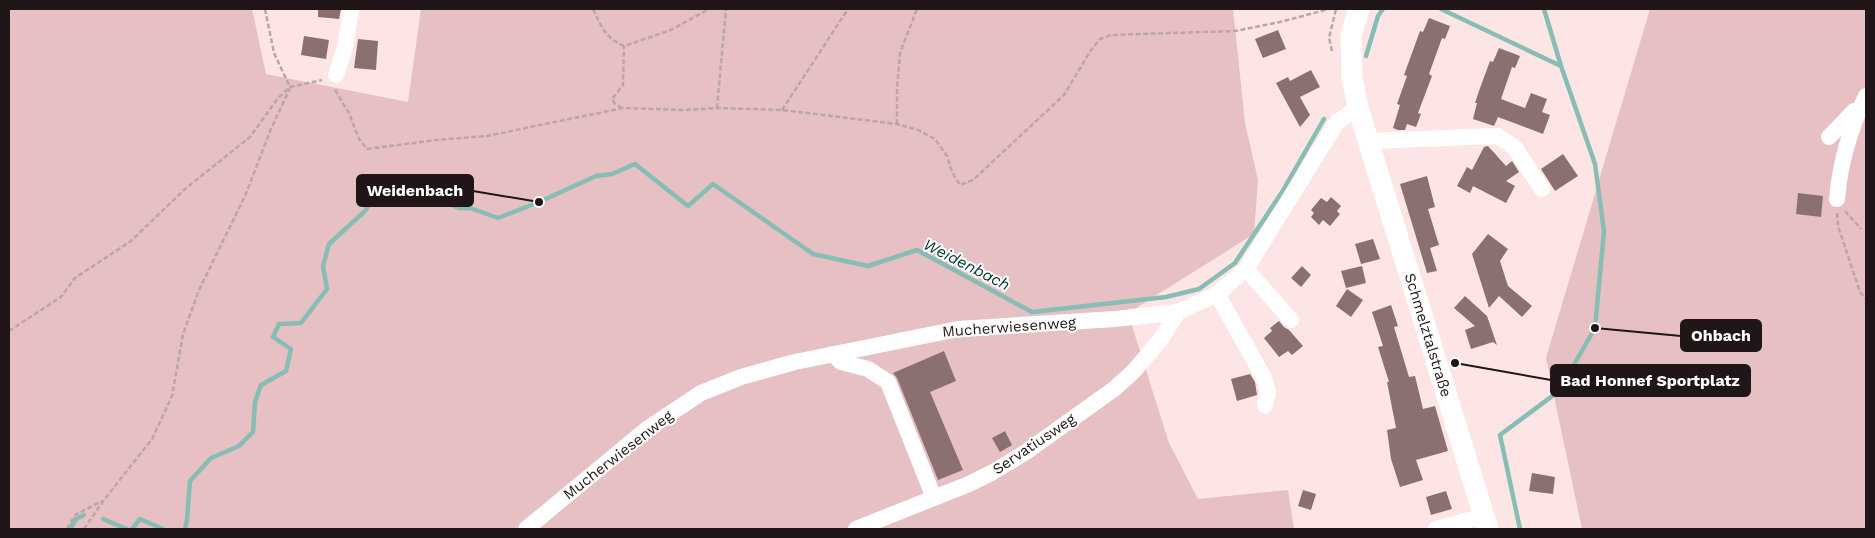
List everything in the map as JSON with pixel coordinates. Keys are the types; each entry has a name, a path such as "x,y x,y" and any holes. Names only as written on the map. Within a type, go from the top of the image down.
{"main road":[{"name":"Schmelztalstraße","path":"1358,9 1351,35 1352,78 1358,108 1486,523"}],"street":[{"path":"336,74 345,48 351,9"},
{"path":"1829,137 1862,104"},
{"path":"1837,199 1839,177 1862,104"},
{"name":"Mucherwiesenweg","path":"526,529 647,429 701,393 741,377 833,354 958,329 1115,320 1178,312 1217,294 1246,269 1337,122 1358,108"},
{"path":"1368,141 1498,136 1515,148 1542,189"},
{"path":"1246,269 1291,320"},
{"path":"1217,294 1264,378 1268,392 1266,405"},
{"name":"Servatiusweg","path":"856,529 993,472 1026,452 1114,389 1133,372 1161,340 1178,312"},
{"path":"833,354 841,362 868,369 888,382 934,498"},
{"path":"1436,529 1486,523"}],"path":[{"path":"84,529 104,500 152,439 172,396 183,334 199,290 245,196 271,129 290,87 274,53 265,9"},
{"path":"593,9 604,30 612,40 624,46 671,30 709,9"},
{"path":"717,108 726,9"},
{"path":"782,110 848,9"},
{"path":"897,124 900,53 918,9"},
{"path":"9,331 61,297 75,278 131,241 185,189 250,137 278,98 290,87 316,83 336,74 336,90 349,113 359,138 367,149 436,140 487,136 623,108 782,110 897,124 918,130 935,140 947,156 952,172 960,184 967,183 1064,95 1091,50 1100,39 1111,35 1235,31 1329,9"},
{"path":"1329,38 1336,9"},
{"path":"623,108 615,104 612,99 623,85 624,46"},
{"path":"1837,199 1861,229"},
{"path":"1837,199 1838,226 1860,292 1866,299"},
{"path":"67,529 75,515 104,500"}],"shaded area":[{"path":"9,9 252,9 266,74 408,102 421,9 1233,9 1245,123 1258,180 1254,234 1128,313 1169,443 1198,499 1288,490 1294,529 9,529"},
{"path":"1650,9 1866,9 1866,529 1582,529 1546,358"}],"building":[{"path":"318,9 341,9 339,19 318,17"},
{"path":"1429,18 1450,26 1445,39 1442,38 1429,74 1432,76 1418,113 1421,114 1416,127 1407,124 1405,130 1398,130 1393,128 1400,105 1397,104 1407,76 1404,75 1420,31 1423,32"},
{"path":"1278,30 1286,49 1263,58 1255,39"},
{"path":"304,36 329,40 326,59 301,55"},
{"path":"358,39 378,41 376,70 354,68"},
{"path":"1499,48 1520,56 1515,68 1512,67 1501,99 1525,108 1531,93 1547,99 1542,112 1550,115 1543,134 1498,117 1494,126 1473,119 1477,103 1475,103 1480,88 1490,61 1493,62"},
{"path":"1311,70 1320,87 1300,97 1310,115 1300,127 1276,83 1288,77 1290,81"},
{"path":"1488,146 1506,166 1512,161 1519,172 1506,181 1515,186 1506,203 1473,186 1470,193 1457,186 1467,167 1472,170 1484,147"},
{"path":"1563,154 1578,176 1555,191 1541,169"},
{"path":"1427,176 1435,207 1428,209 1439,245 1430,248 1437,271 1427,273 1400,184"},
{"path":"1798,193 1823,196 1821,217 1796,214"},
{"path":"1331,197 1341,206 1337,211 1340,214 1330,226 1323,220 1319,225 1311,217 1314,213 1311,210 1321,198 1327,202"},
{"path":"1488,234 1508,249 1500,261 1508,286 1532,306 1522,317 1499,296 1489,308 1472,254"},
{"path":"1373,239 1380,259 1361,264 1355,244"},
{"path":"1302,266 1311,275 1301,287 1291,278"},
{"path":"1362,266 1366,283 1346,288 1341,271"},
{"path":"1347,289 1363,300 1351,317 1336,306"},
{"path":"1465,296 1487,316 1497,345 1493,342 1471,349 1465,330 1475,326 1454,308"},
{"path":"1391,305 1398,326 1394,327 1409,377 1415,376 1423,409 1435,406 1448,451 1416,460 1423,480 1400,487 1391,459 1387,430 1396,428 1387,382 1389,382 1378,347 1383,346 1372,312"},
{"path":"1279,321 1303,346 1292,355 1288,351 1279,357 1264,338 1272,331 1270,328"},
{"path":"944,351 956,381 930,392 963,470 938,480 897,378 893,373"},
{"path":"1250,374 1255,382 1257,395 1237,401 1231,379"},
{"path":"1005,431 1012,445 1000,452 992,438"},
{"path":"1532,473 1555,477 1553,494 1529,491"},
{"path":"1303,490 1316,494 1311,510 1298,506"},
{"path":"1446,491 1452,509 1431,515 1426,497"}],"waterway":[{"name":"Weidenbach","path":"1366,56 1378,16 1383,9"},
{"name":"Weidenbach","path":"1441,9 1561,66"},
{"path":"1520,529 1500,435 1559,391 1595,328 1604,231 1595,164 1561,66 1544,9"},
{"name":"Weidenbach","path":"185,529 190,481 211,458 239,446 253,432 255,402 261,385 286,371 291,349 273,337 279,324 301,323 327,289 323,266 329,244 365,211 387,179 412,177 433,179 452,191 454,206 470,208 498,218 596,176 612,174 635,164 688,206 713,184 813,254 868,266 917,250 1032,312 1166,297 1199,289 1235,263 1282,192 1324,119"},
{"name":"Weidenbach","path":"70,529 76,519 84,515"},
{"name":"Weidenbach","path":"103,519 127,529"},
{"name":"Weidenbach","path":"132,529 140,519 163,529"}],"place":[{"name":"Weidenbach","path":"539,202"},
{"name":"Ohbach","path":"1595,328"},
{"name":"Bad Honnef Sportplatz","path":"1455,363"}]}
